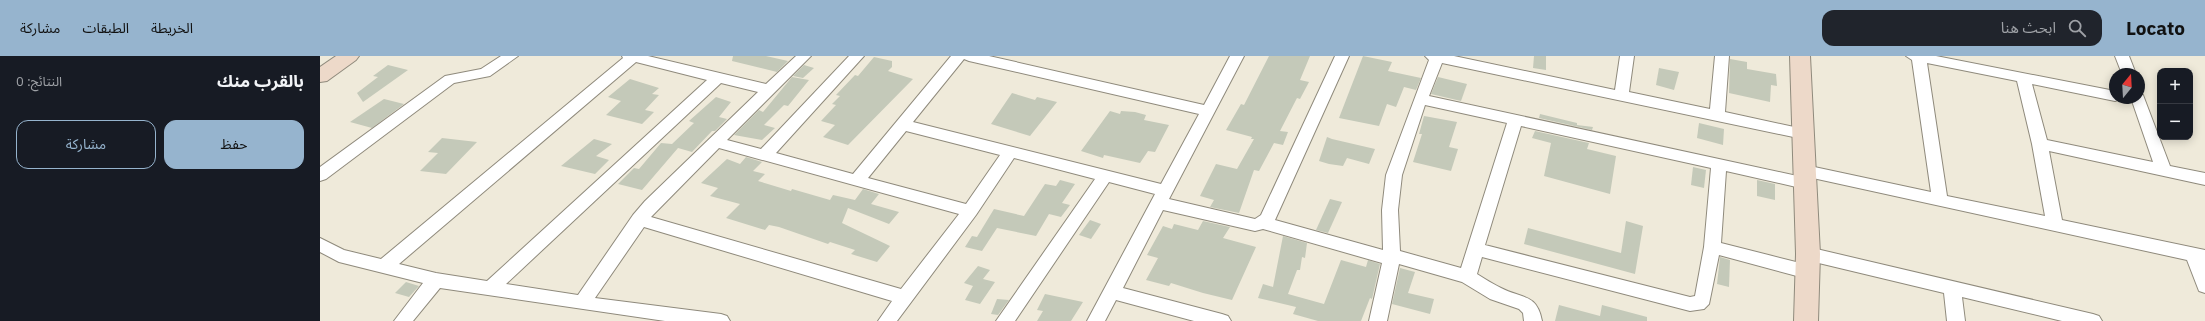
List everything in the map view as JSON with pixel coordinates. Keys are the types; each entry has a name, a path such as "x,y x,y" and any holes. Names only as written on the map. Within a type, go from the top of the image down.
{"street":[{"path":"320,76 349,56"},
{"path":"320,175 450,78 485,73 511,56"},
{"path":"383,267 631,56 770,90"},
{"path":"582,303 639,219 651,205 804,56"},
{"path":"765,155 857,56"},
{"path":"856,181 959,56"},
{"path":"969,56 1208,111"},
{"path":"1096,321 1237,56"},
{"path":"1263,223 1342,56"},
{"path":"1378,321 1392,257 1390,210 1394,174 1434,56 1803,134"},
{"path":"1621,96 1627,56"},
{"path":"1717,116 1722,56"},
{"path":"1800,56 1808,263 1806,321"},
{"path":"2122,56 2127,68"},
{"path":"1940,200 1916,57 2109,95"},
{"path":"2023,77 2040,144 2055,224"},
{"path":"492,287 718,78"},
{"path":"1420,99 1719,164 1940,200 2200,256 2205,286"},
{"path":"2139,104 2164,170"},
{"path":"1467,277 1516,119"},
{"path":"902,125 1105,176 1162,197 1255,225 1263,223 1467,277 1496,294 1525,304 1531,310 1533,321"},
{"path":"715,142 970,211"},
{"path":"2040,144 2205,179"},
{"path":"887,321 970,211 1010,152"},
{"path":"1476,249 1690,304 1698,304 1704,299 1712,248 1719,164"},
{"path":"1005,321 1105,176"},
{"path":"639,219 698,238 904,297"},
{"path":"320,244 339,255 436,280 492,287 582,303 721,321"},
{"path":"1712,248 1952,288 2090,321"},
{"path":"403,321 436,280"},
{"path":"1952,288 1956,321"},
{"path":"1112,292 1186,316 1222,321"}],"building":[{"path":"733,56 766,56 788,61 777,72 732,61"},
{"path":"1269,56 1310,56 1300,80 1309,82 1300,99 1297,98 1280,131 1288,132 1283,145 1274,143 1259,171 1254,170 1239,213 1210,207 1214,200 1200,196 1216,164 1237,169 1254,139 1251,139 1252,137 1226,130 1241,104 1244,105"},
{"path":"1363,56 1392,62 1388,71 1421,78 1416,90 1404,87 1396,107 1387,104 1379,126 1339,118"},
{"path":"1534,56 1546,56 1546,70 1533,68"},
{"path":"874,57 892,61 892,67 888,71 913,79 848,145 823,137 835,125 821,121 836,105 832,104 840,96 836,95 855,75 858,76"},
{"path":"1730,59 1747,62 1747,69 1776,74 1777,86 1771,85 1770,102 1729,93"},
{"path":"388,65 408,70 363,102 357,93 378,77 373,76"},
{"path":"804,65 814,68 803,78 793,76"},
{"path":"1659,68 1679,72 1674,90 1656,85"},
{"path":"792,77 809,80 788,106 784,105 764,125 775,128 762,140 734,135 759,110 763,112"},
{"path":"1438,77 1467,84 1461,101 1431,94"},
{"path":"630,79 659,88 652,94 659,95 645,110 654,112 642,124 606,115 621,101 608,97"},
{"path":"1012,93 1035,100 1037,97 1057,102 1030,136 991,124"},
{"path":"716,97 731,102 719,117 727,119 715,131 712,131 692,152 678,148 642,190 618,184 634,168 639,169 661,143 672,144 694,123 689,121"},
{"path":"384,99 404,104 372,128 350,122"},
{"path":"1110,111 1120,114 1121,111 1135,112 1146,115 1144,120 1169,125 1155,152 1148,151 1140,163 1104,155 1103,158 1081,151"},
{"path":"1540,114 1577,123 1577,125 1593,127 1592,130 1539,118"},
{"path":"1424,116 1457,122 1449,147 1458,149 1451,171 1413,162 1422,134 1419,134"},
{"path":"1699,123 1724,129 1723,145 1697,138"},
{"path":"1535,131 1589,143 1587,149 1616,156 1610,194 1544,176 1551,143 1532,138"},
{"path":"1327,137 1375,149 1369,164 1347,158 1343,166 1319,161"},
{"path":"442,138 477,142 446,174 420,171 438,153 428,152"},
{"path":"594,139 612,144 596,156 609,160 595,174 561,166"},
{"path":"746,157 762,162 753,171 765,174 758,181 791,191 792,189 830,200 833,195 855,200 863,189 879,194 871,204 899,212 889,224 848,208 842,223 890,246 877,262 851,254 855,250 830,242 828,244 779,227 769,225 765,230 726,218 740,204 710,196 718,188 701,183 727,159 740,164"},
{"path":"1693,167 1706,170 1704,188 1691,185"},
{"path":"1060,180 1075,184 1062,203 1070,205 1061,217 1049,214 1036,236 997,228 982,251 965,247 972,236 977,237 994,209 1024,216 1045,184 1056,186"},
{"path":"1757,180 1775,184 1775,200 1757,196"},
{"path":"1330,199 1342,202 1328,233 1316,230"},
{"path":"1090,220 1101,224 1091,239 1079,235"},
{"path":"1203,221 1230,227 1223,238 1256,247 1232,300 1171,283 1169,286 1146,280 1158,258 1147,255 1163,226 1172,229 1174,224 1198,230"},
{"path":"1626,221 1643,226 1635,274 1524,244 1528,228 1621,253"},
{"path":"1283,236 1307,243 1305,258 1302,257 1300,270 1297,270 1288,294 1324,304 1341,260 1366,267 1368,260 1380,264 1372,299 1370,298 1361,321 1318,321 1293,314 1296,307 1258,298 1263,284 1273,287"},
{"path":"1720,257 1730,260 1729,287 1717,284"},
{"path":"978,266 990,270 983,279 995,282 980,304 965,300 973,286 964,283"},
{"path":"1400,268 1415,272 1408,293 1434,299 1430,314 1392,304"},
{"path":"406,282 419,286 409,297 395,293"},
{"path":"1045,294 1083,302 1071,321 1037,321 1043,311 1037,310"},
{"path":"997,299 1009,300 998,315 991,314"},
{"path":"1559,305 1600,316 1602,305 1647,317 1647,321 1555,321"}]}
